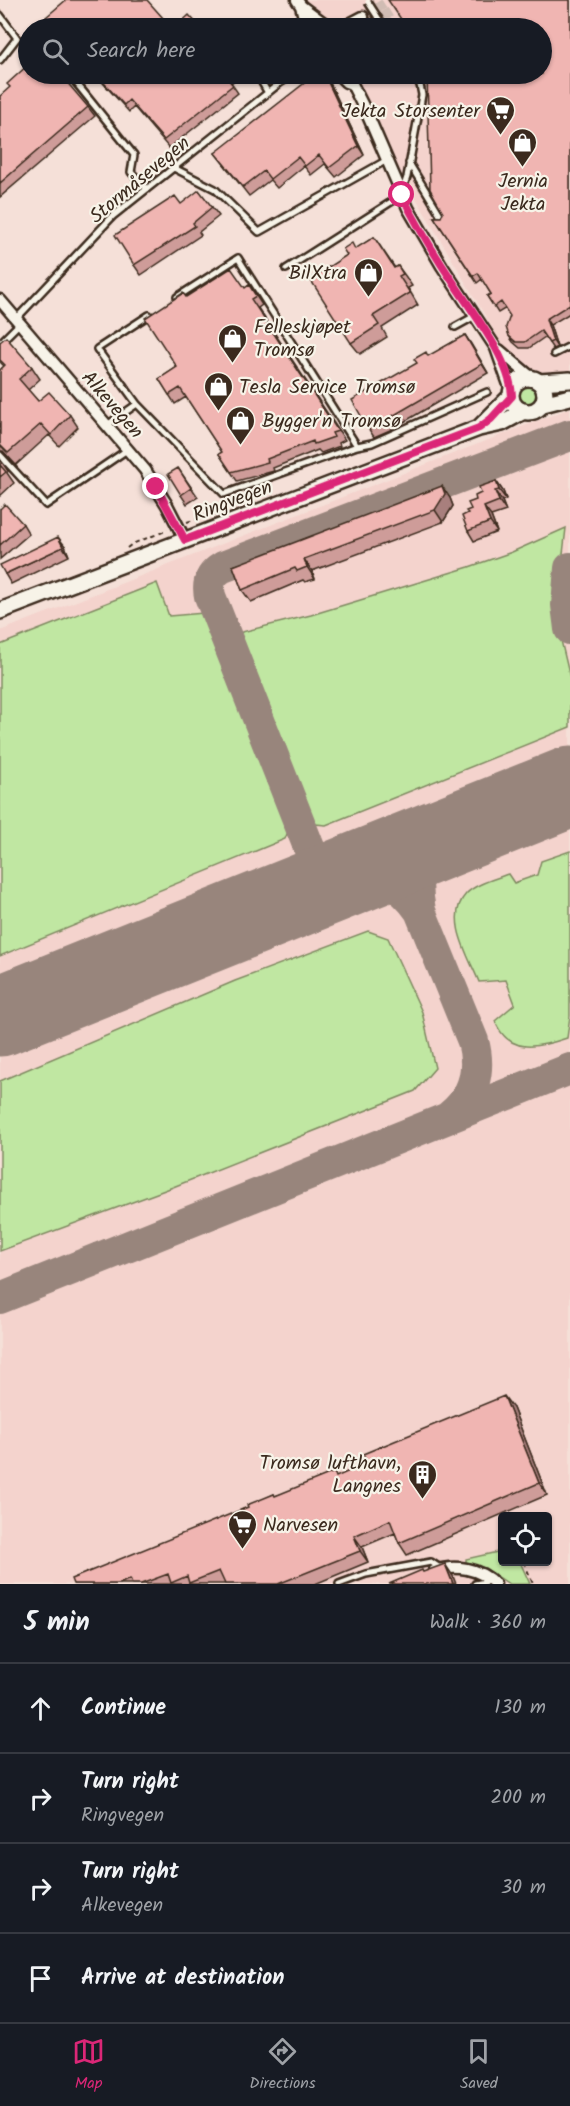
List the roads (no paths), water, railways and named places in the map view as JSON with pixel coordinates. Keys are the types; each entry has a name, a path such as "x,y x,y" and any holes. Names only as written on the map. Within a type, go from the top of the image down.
{"street":[{"path":"299,3 317,18"},
{"path":"299,3 304,18"},
{"path":"353,84 417,225 496,348 516,406 524,411 535,411 543,404 570,397"},
{"name":"Alkevegen","path":"0,300 128,449 156,487 185,540"},
{"path":"496,348 536,380 545,392 543,404"},
{"path":"512,394 514,386 525,378 570,380"},
{"name":"Ringvegen","path":"479,428 491,419 512,394"},
{"name":"Ringvegen","path":"0,611 479,428 502,423 524,411"},
{"path":"422,1576 455,1566 474,1571 493,1582"}],"lane":[{"path":"368,1 379,18"},
{"path":"0,15 17,38 0,60"},
{"path":"77,84 134,155 131,172 147,189"},
{"path":"263,84 268,93"},
{"name":"Stormåsevegen","path":"0,343 98,231 147,189 280,84"},
{"path":"286,269 402,194 422,95 419,84"},
{"path":"174,168 215,189 259,232 387,160"},
{"path":"409,163 443,219"},
{"path":"172,301 238,258 357,446"},
{"path":"153,313 97,349 136,404 224,494 357,446 372,443 487,392"},
{"path":"455,327 475,316"},
{"path":"554,354 570,346"},
{"path":"107,424 136,404"},
{"path":"0,455 46,505 128,449"},
{"path":"339,1584 366,1574 430,1562 441,1569"},
{"path":"475,1584 493,1582"}],"tunnel":[{"path":"363,17 390,0"},
{"path":"380,18 410,0"}],"place":[{"name":"Jekta Storsenter","path":"501,136"},
{"name":"Jernia Jekta","path":"523,168"},
{"name":"BilXtra","path":"368,298"},
{"name":"Felleskjøpet Tromsø","path":"233,364"},
{"name":"Tesla Service Tromsø","path":"218,412"},
{"name":"Bygger'n Tromsø","path":"241,446"},
{"name":"Tromsø lufthavn, Langnes","path":"422,1500"},
{"name":"Narvesen","path":"242,1550"}]}
